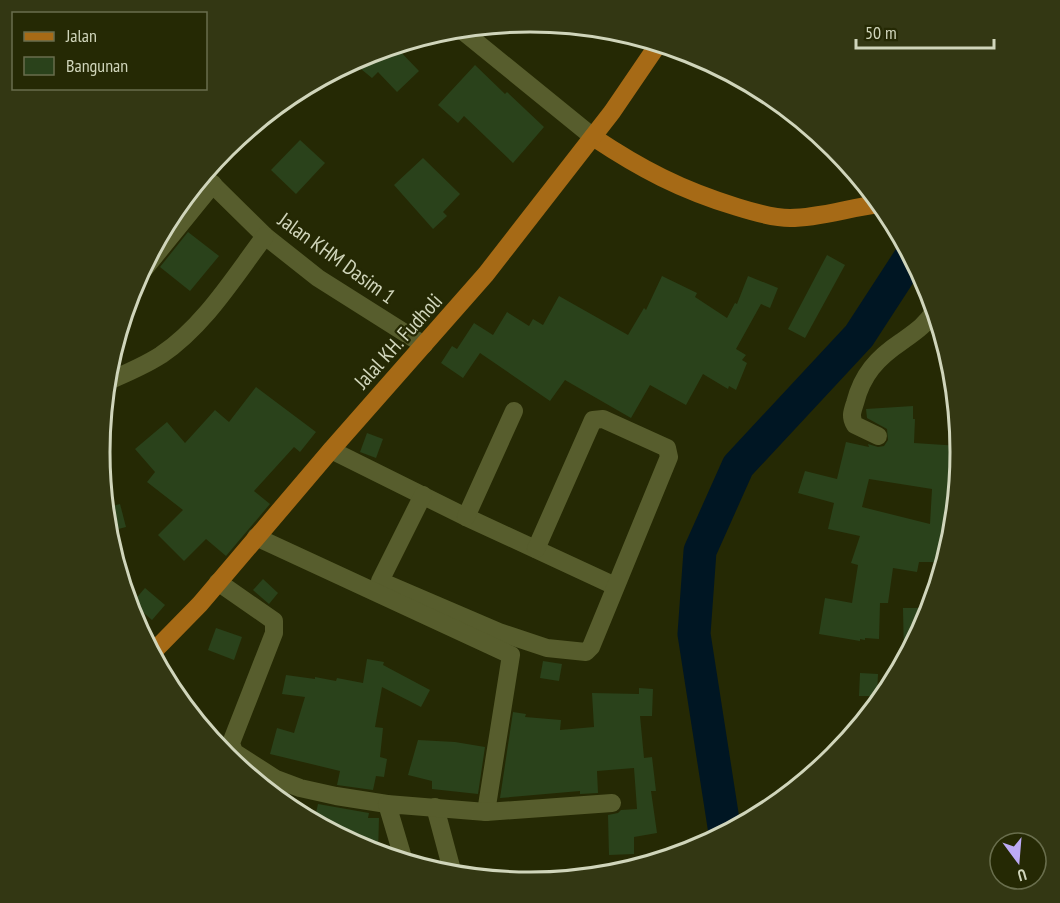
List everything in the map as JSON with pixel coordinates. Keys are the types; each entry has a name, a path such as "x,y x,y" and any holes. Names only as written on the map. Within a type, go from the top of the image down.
{"main road":[{"name":"Jalal KH. Fudholi","path":"158,647 177,629 486,274 593,137 654,51"},
{"path":"593,137 665,181 700,196 753,212 787,218 812,217 870,206"}],"street":[{"path":"469,36 593,137"},
{"name":"Jalan KHM Dasim 1","path":"210,181 265,236 318,278 424,345"},
{"path":"117,377 162,354 205,315 265,236"},
{"path":"878,436 853,422 851,415 860,385 870,369 886,353 919,330 929,318"},
{"path":"466,517 514,411"},
{"path":"423,495 380,581 499,632 547,648 586,652 591,647 669,457 666,448 603,419 593,420 536,549"},
{"path":"331,450 466,517 615,586"},
{"path":"256,537 511,655 486,812"},
{"path":"218,582 273,621 274,633 231,743 232,747"},
{"path":"244,758 276,779 300,788 387,804 486,812 612,803"},
{"path":"387,804 401,851"},
{"path":"435,807 450,863"}],"building":[{"path":"401,52 419,71 397,92 378,72 372,78 361,69 369,63"},
{"path":"475,65 544,127 513,163 464,116 458,123 438,105"},
{"path":"300,140 325,163 296,194 271,170"},
{"path":"423,158 460,194 443,212 447,216 433,229 394,185"},
{"path":"188,232 219,256 190,291 160,267"},
{"path":"827,255 845,265 805,338 788,329"},
{"path":"662,276 697,293 695,297 727,318 735,303 737,304 748,276 778,288 770,308 761,304 736,349 746,355 742,360 747,363 736,390 729,386 728,389 703,374 686,405 650,385 631,418 565,380 550,401 480,353 463,378 441,363 452,346 457,349 474,323 493,335 507,312 529,326 533,319 543,325 559,296 628,335 644,308 646,310"},
{"path":"256,387 316,432 300,452 294,447 254,491 270,504 226,556 206,539 184,561 158,535 183,510 147,482 155,472 135,449 167,422 185,443 215,410 229,422"},
{"path":"913,406 914,443 950,445 950,452 946,506 935,562 919,562 917,572 893,568 888,603 880,603 879,639 865,638 860,641 819,634 825,598 852,603 858,565 851,563 860,536 828,529 834,503 798,493 805,471 837,479 846,442 869,447 868,444 884,446 888,440 887,429 867,418 866,409","holes":["869,479 932,489 930,524 862,507"]},
{"path":"367,433 383,439 376,458 360,452"},
{"path":"120,504 126,527 117,529 114,506"},
{"path":"263,579 278,593 269,604 253,590"},
{"path":"145,588 165,605 152,620 142,611 136,598"},
{"path":"903,608 920,608 907,637 904,643"},
{"path":"216,628 242,637 234,660 208,650"},
{"path":"367,659 384,662 383,665 430,690 421,707 382,687 375,727 383,728 380,757 387,759 384,777 376,776 373,790 337,785 340,771 270,754 277,728 294,733 305,697 282,694 286,675 336,681 337,678 363,683"},
{"path":"543,661 562,664 559,681 540,678"},
{"path":"860,673 878,674 877,687 871,696 859,696"},
{"path":"639,688 653,689 652,716 640,716 644,758 652,757 656,791 651,791 657,833 634,837 634,854 609,855 608,815 621,810 637,809 634,768 597,771 598,793 580,794 580,791 500,798 513,712 526,714 525,717 561,720 560,730 594,727 592,693 639,694"},
{"path":"418,740 455,742 485,747 478,794 432,789 432,781 408,775"},
{"path":"318,804 369,813 368,818 379,818 378,843 344,828 316,813"}],"waterway":[{"path":"724,824 694,634 700,551 738,466 859,336 906,264"}]}
